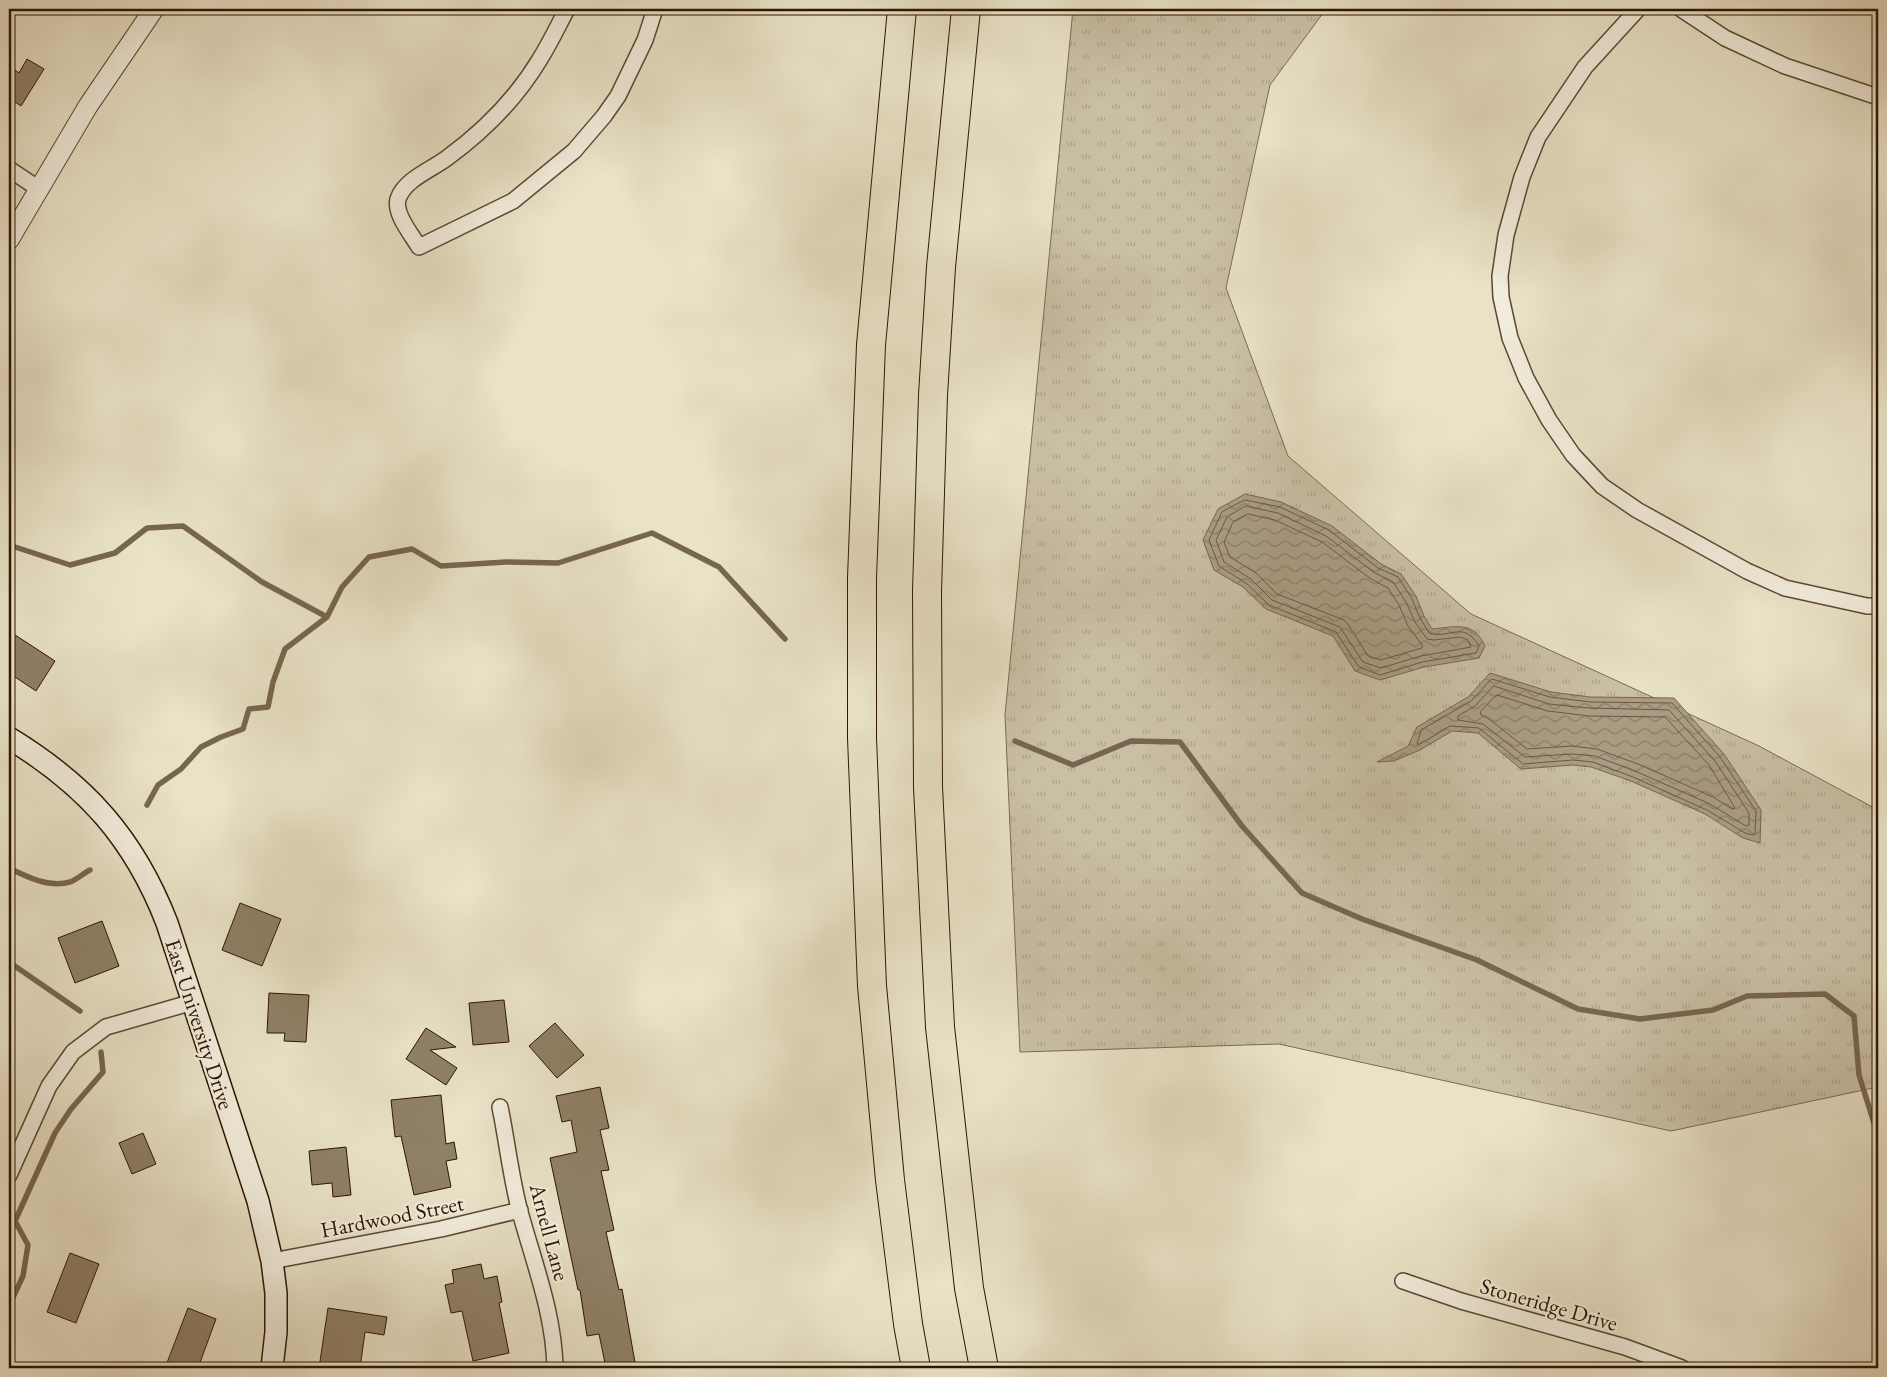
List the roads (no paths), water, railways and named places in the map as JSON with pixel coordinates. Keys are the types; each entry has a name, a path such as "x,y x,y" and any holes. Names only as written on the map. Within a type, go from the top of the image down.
{"highway":[{"path":"902,9 872,345 862,578 862,738 872,986 890,1180 908,1324 916,1368"},
{"path":"966,9 941,267 933,395 927,591 928,787 940,1027 969,1288 984,1368"}],"main road":[{"name":"East University Drive","path":"9,738 44,760 85,794 119,833 158,899 258,1201 272,1260 276,1303 276,1332 272,1368"}],"street":[{"path":"9,240 88,106 154,9"},
{"path":"566,9 540,59 508,104 479,132 401,192 397,202 400,214 419,247 513,201 574,151 604,116 618,96 645,40 655,9"},
{"path":"1638,9 1585,67 1538,137 1522,176 1506,236 1500,276 1501,297 1510,338 1526,378 1549,420 1573,455 1602,486 1637,510 1747,571 1785,588 1867,606 1878,606"},
{"path":"1681,9 1725,38 1784,66 1878,97"},
{"path":"9,169 39,189"},
{"path":"9,1175 49,1086 73,1052 106,1027 193,1002"},
{"name":"Arnell Lane","path":"500,1106 520,1210 545,1294 555,1356 555,1368"},
{"name":"Hardwood Street","path":"272,1260 440,1229 520,1210"},
{"name":"Stoneridge Drive","path":"1403,1281 1461,1301 1625,1347 1682,1368"}],"water":[{"path":"1245,494 1281,502 1332,526 1381,564 1401,574 1416,596 1424,616 1432,629 1463,627 1475,632 1485,646 1479,658 1424,667 1380,680 1355,671 1333,636 1266,609 1243,587 1214,570 1203,540 1218,509"},
{"path":"1490,673 1551,692 1590,697 1674,698 1724,754 1761,810 1760,843 1743,838 1705,814 1631,781 1591,767 1573,765 1521,769 1478,733 1452,731 1420,750 1394,761 1377,762 1408,746 1417,727 1468,697"}],"waterway":[{"path":"9,545 70,565 115,553 147,528 183,526 262,582 327,617 342,587 369,557 412,549 441,566 506,562 558,563 652,533 719,567 785,639"},
{"path":"147,805 158,785 181,769 201,747 243,729 249,709 268,707 273,682 285,649 327,617"},
{"path":"1015,741 1073,765 1131,741 1180,742 1242,826 1302,893 1362,919 1477,960 1578,1009 1640,1019 1713,1010 1747,996 1825,994 1854,1016 1859,1075 1878,1136"},
{"path":"9,868 31,878 54,884 70,882 90,870"},
{"path":"9,962 80,1011"},
{"path":"9,1306 23,1276 28,1245 15,1221 55,1133 71,1109 103,1072 101,1052"}]}
